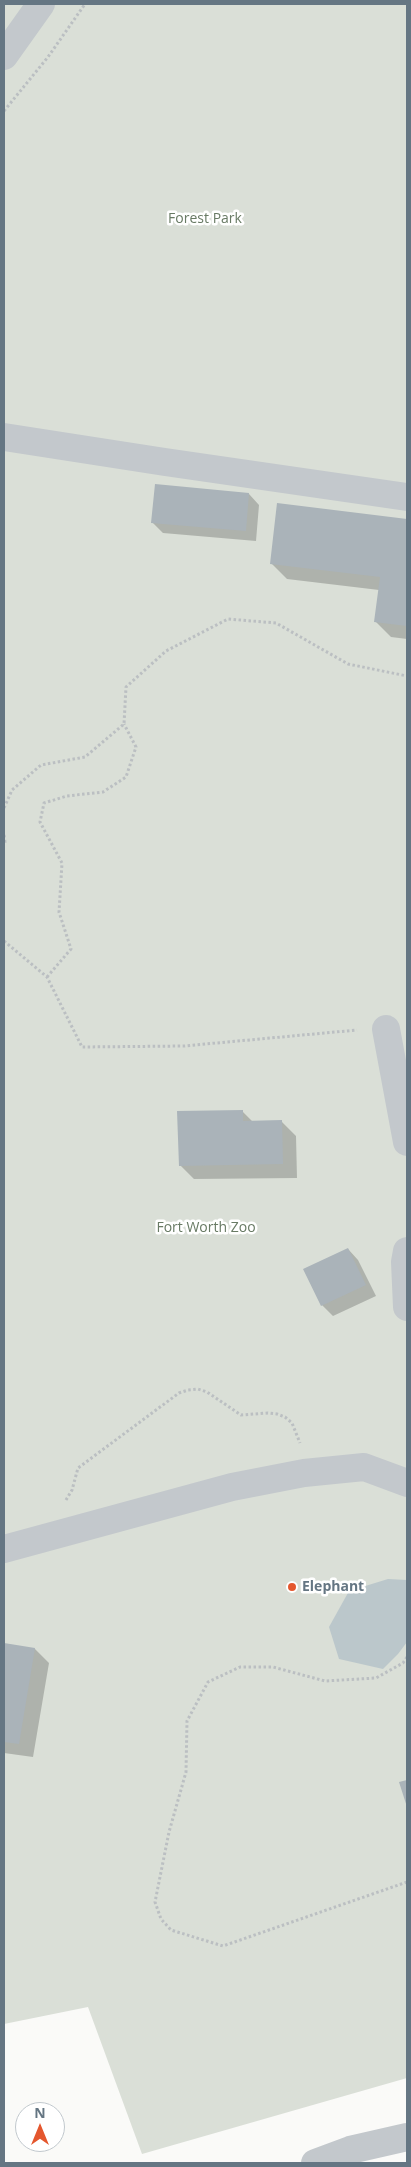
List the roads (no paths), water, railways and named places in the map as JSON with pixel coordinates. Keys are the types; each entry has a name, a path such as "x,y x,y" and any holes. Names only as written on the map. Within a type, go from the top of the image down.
{"street":[{"path":"4,56 41,4"},
{"path":"4,437 407,497"},
{"path":"386,1029 407,1142"},
{"path":"407,1251 405,1262 407,1307"},
{"path":"4,1549 232,1488 310,1472 364,1467 407,1482"},
{"path":"315,2163 350,2150 407,2137"}],"place":[{"name":"Elephant","path":"292,1587"}],"park label":[{"name":"Forest Park","path":"205,219"},
{"name":"Fort Worth Zoo","path":"206,1228"}]}
